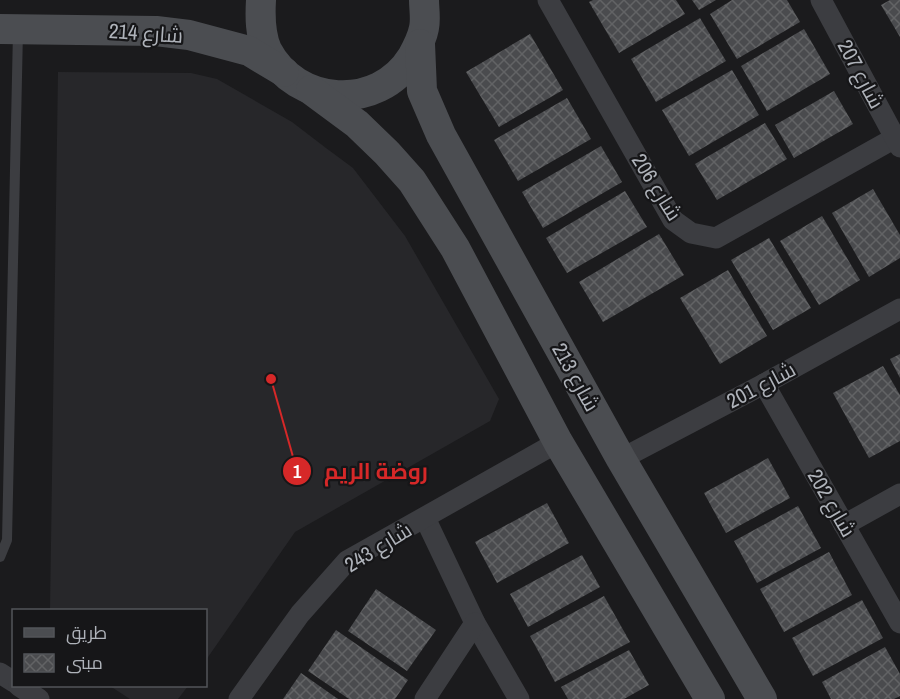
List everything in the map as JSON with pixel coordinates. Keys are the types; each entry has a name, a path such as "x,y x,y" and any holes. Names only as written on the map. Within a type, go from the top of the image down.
{"street":[{"path":"261,0 259,21 267,49 284,72"},
{"name":"شارع 213","path":"424,0 424,26 420,44 422,91 441,135 621,459 762,699"},
{"name":"شارع 206","path":"548,0 673,220 691,233 716,238 898,143"},
{"name":"شارع 207","path":"821,0 898,143"},
{"name":"شارع 214","path":"9,29 156,31 189,35 249,51 311,90"},
{"path":"311,90 339,96 375,89 405,68 420,44"},
{"path":"311,90 357,124 412,181 454,248 558,442 710,699"},
{"path":"454,248 472,239 481,243 511,285 537,305"},
{"name":"شارع 201","path":"621,459 900,309"},
{"name":"شارع 202","path":"764,384 900,623"},
{"name":"شارع 243","path":"239,699 300,614 346,561 558,442"},
{"path":"844,525 900,494"},
{"path":"425,518 475,623 519,699"},
{"path":"425,699 475,623"}],"lane":[{"path":"0,557 7,540 9,29"}],"shaded area":[{"path":"58,72 191,73 217,79 292,122 353,168 405,236 499,399 490,421 295,532 207,659 207,609 50,609"},
{"path":"112,687 187,687 178,699 130,699"}],"building":[{"path":"593,0 676,0 685,14 619,53 589,2"},
{"path":"692,0 716,0 699,10"},
{"path":"732,0 787,0 800,22 737,59 710,14"},
{"path":"890,0 900,0 900,37 881,5"},
{"path":"700,18 726,61 656,102 631,59"},
{"path":"804,29 830,74 767,111 741,66"},
{"path":"530,34 563,90 499,127 466,72"},
{"path":"732,70 759,115 689,156 662,110"},
{"path":"834,91 853,124 794,158 775,125"},
{"path":"567,98 591,139 518,181 494,140"},
{"path":"765,123 787,159 717,200 695,164"},
{"path":"601,146 622,182 543,228 522,192"},
{"path":"873,189 900,235 900,258 869,277 832,213"},
{"path":"625,191 647,227 567,273 546,238"},
{"path":"822,216 860,280 819,305 780,241"},
{"path":"659,234 684,275 603,322 579,282"},
{"path":"769,238 811,308 773,330 731,260"},
{"path":"728,270 767,336 720,364 680,298"},
{"path":"900,354 900,378 890,359"},
{"path":"883,366 900,395 900,441 869,458 833,393"},
{"path":"768,458 790,498 726,533 704,493"},
{"path":"547,503 569,543 497,583 475,542"},
{"path":"798,506 821,548 757,583 734,541"},
{"path":"829,552 852,595 784,632 760,589"},
{"path":"582,555 600,587 528,627 510,594"},
{"path":"376,589 436,630 407,671 348,631"},
{"path":"604,596 630,642 555,682 530,636"},
{"path":"862,600 883,638 813,676 792,638"},
{"path":"336,630 408,680 395,699 349,699 308,671"},
{"path":"885,647 900,674 900,696 894,699 831,699 822,682"},
{"path":"629,650 649,685 624,699 568,699 561,687"},
{"path":"301,673 338,699 283,699"}],"place":[{"name":"روضة الريم","path":"271,379"}]}
